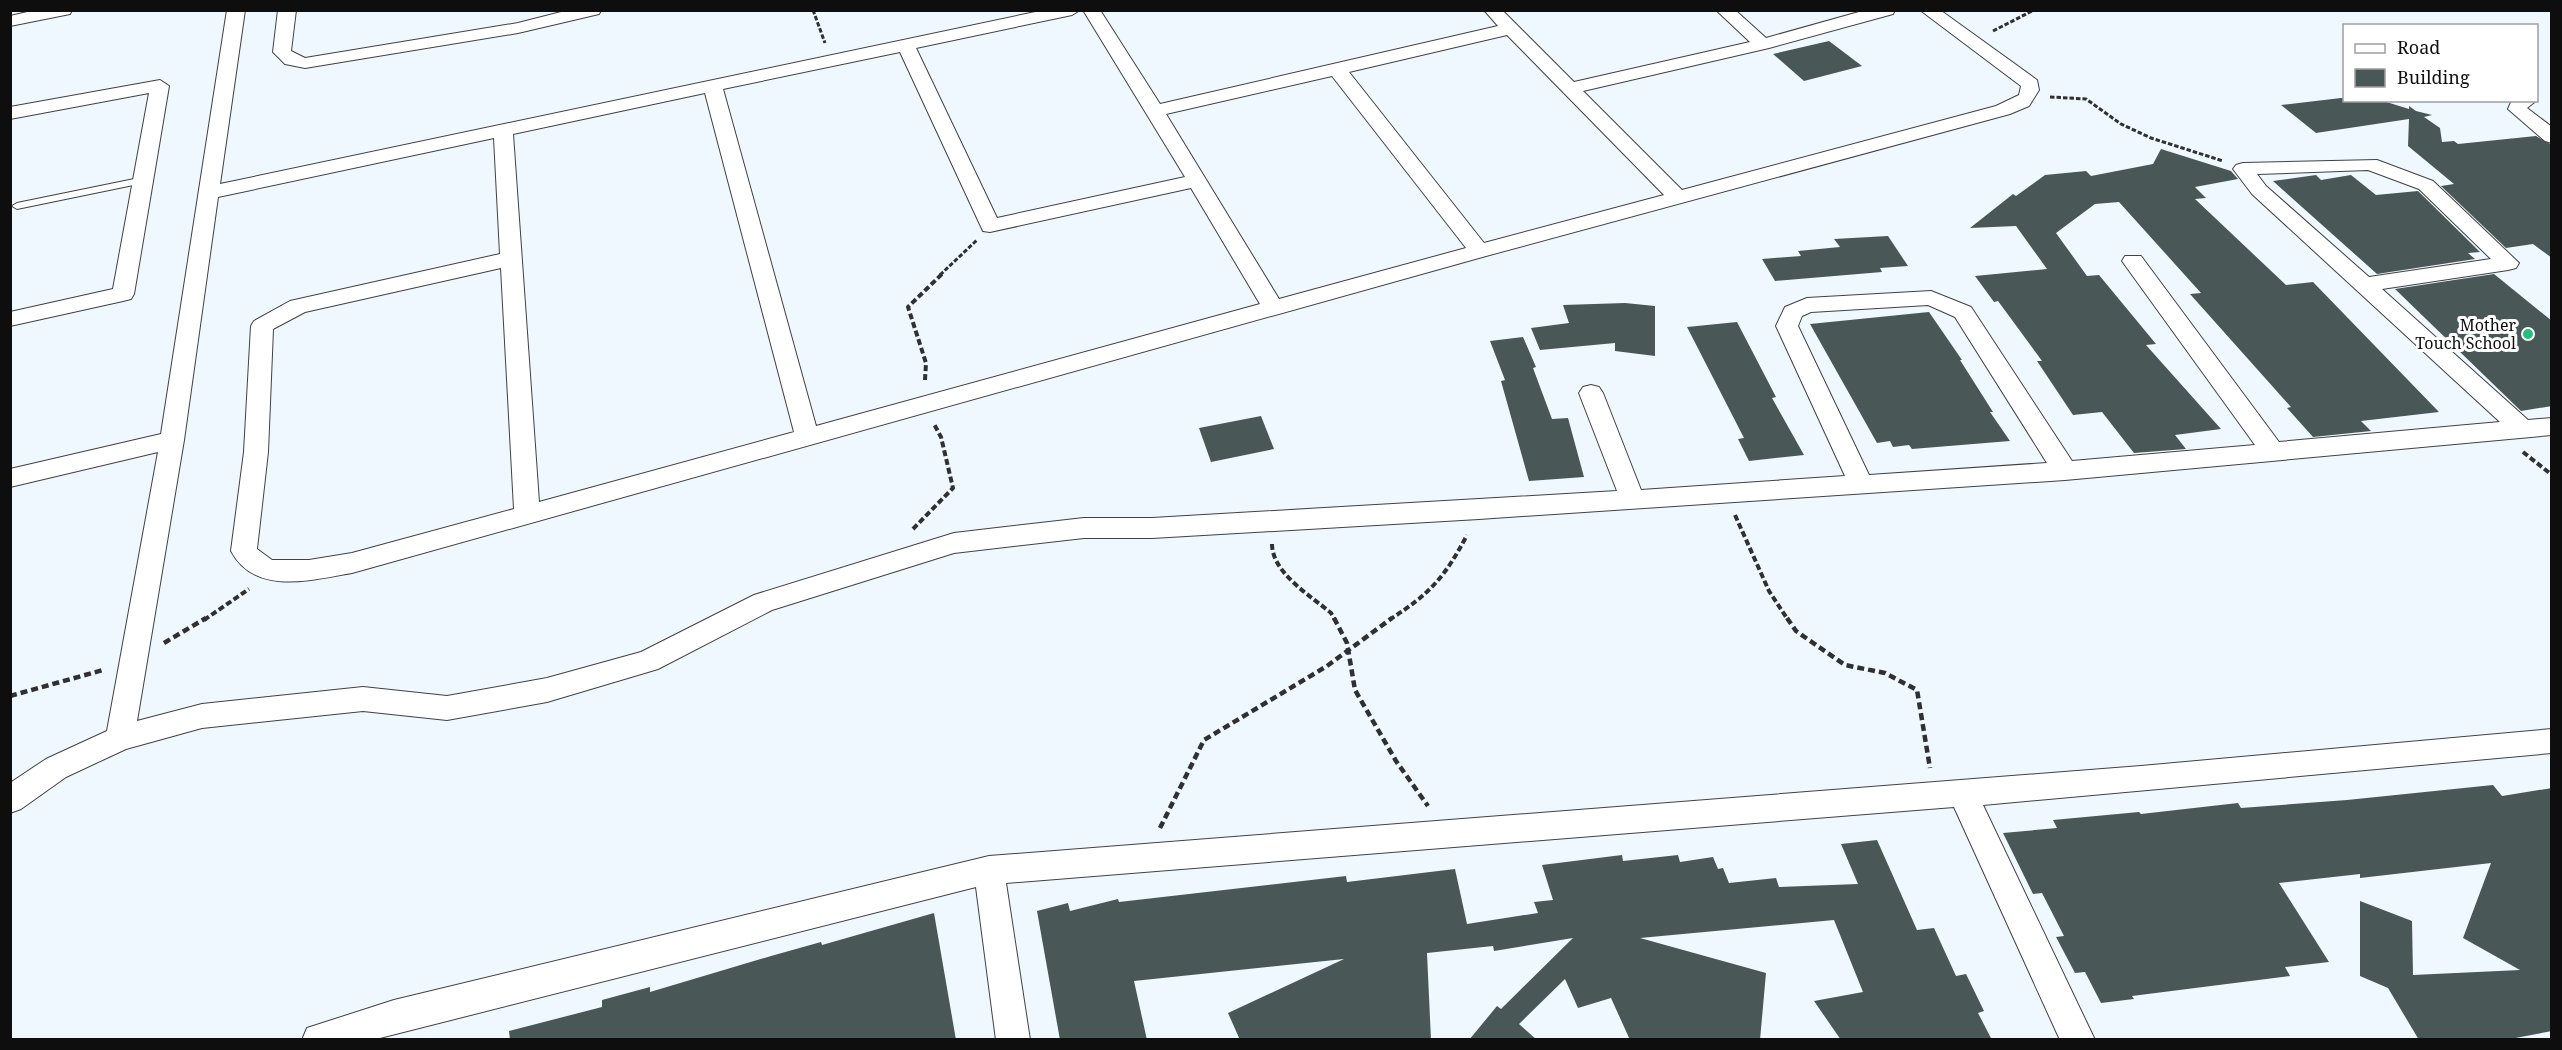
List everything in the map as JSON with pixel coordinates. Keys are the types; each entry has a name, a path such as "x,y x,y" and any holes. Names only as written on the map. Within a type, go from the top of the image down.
{"street":[{"path":"19,16 64,10"},
{"path":"120,738 172,440 236,10"},
{"path":"287,10 282,52 291,60 305,63 518,28 593,10"},
{"path":"207,193 503,133 1072,10"},
{"path":"1091,10 1155,111 1273,308"},
{"path":"1492,10 1679,198"},
{"path":"1724,10 1763,44"},
{"path":"1571,88 1763,44 1887,10"},
{"path":"509,259 298,306 262,326 256,452 244,551 251,562 270,571 300,571 352,563 1479,251 2003,110 2024,102 2031,93 2030,84 1928,10"},
{"path":"1155,111 1510,29"},
{"path":"906,46 990,226 1196,181"},
{"path":"1336,68 1479,251"},
{"path":"10,112 160,86 123,294 10,319"},
{"path":"713,88 807,437"},
{"path":"2520,102 2517,109 2552,137"},
{"path":"503,133 509,259 527,513"},
{"path":"2243,169 2370,164 2426,185 2508,263 2364,285"},
{"path":"2243,169 2259,190 2524,430"},
{"path":"2133,261 2274,453"},
{"path":"1861,484 1787,326 1793,312 1807,305 1931,298 1963,312 2065,471"},
{"path":"1590,393 1633,501"},
{"path":"10,800 56,768 120,738 202,716 363,699 447,708 548,690 648,661 763,602 954,543 1084,528 1152,528 1479,510 2065,471 2552,426"},
{"path":"10,478 172,440"},
{"path":"319,1040 394,1016 990,870 1948,794 2552,741"},
{"path":"1948,794 2078,1040"},
{"path":"990,870 1012,1040"}],"lane":[{"path":"17,206 144,180"}],"path":[{"path":"813,10 833,63"},
{"path":"1971,42 2034,10"},
{"path":"2030,84 2053,98 2086,99 2121,124 2151,138 2243,169"},
{"path":"1727,495 1760,572 1796,631 1845,665 1885,673 1917,690 1948,794"},
{"path":"1147,857 1204,740 1348,651 1384,623 1421,600 1451,566 1479,510"},
{"path":"1269,522 1272,552 1284,572 1331,614 1348,651 1355,690 1396,761 1447,833"},
{"path":"10,696 134,661 230,604 270,571"}],"building":[{"path":"1829,41 1862,66 1804,81 1773,54"},
{"path":"2341,98 2343,102 2386,102 2409,109 2409,106 2416,111 2432,115 2424,117 2440,128 2442,142 2454,141 2458,144 2536,136 2552,145 2552,258 2533,244 2506,248 2441,186 2454,184 2408,146 2409,119 2316,133 2281,105"},
{"path":"2161,149 2231,171 2238,179 2195,187 2206,198 2195,199 2286,285 2313,282 2439,412 2361,421 2371,431 2313,437 2287,408 2291,407 2190,294 2201,293 2119,202 2095,204 2056,233 2087,276 2099,275 2156,344 2146,345 2221,429 2175,435 2186,449 2134,453 2102,412 2073,415 2037,361 2042,361 1998,301 1994,302 1975,276 2047,269 2016,226 1970,228 2013,194 2016,196 2045,175 2086,171 2091,176 2153,164"},
{"path":"2316,175 2321,180 2351,175 2376,195 2418,191 2480,252 2468,253 2475,259 2377,274 2273,181"},
{"path":"1888,236 1908,266 1880,268 1882,272 1775,281 1762,259 1801,256 1798,251 1840,247 1834,239"},
{"path":"2494,274 2552,321 2552,406 2521,411 2395,289"},
{"path":"1625,303 1655,306 1655,356 1615,351 1615,343 1540,350 1531,328 1569,323 1563,305"},
{"path":"1929,312 1962,360 1960,360 1993,412 1990,412 2010,441 1912,449 1909,445 1893,447 1890,441 1877,443 1810,324"},
{"path":"1737,322 1776,397 1772,398 1804,455 1749,461 1738,439 1744,438 1687,327"},
{"path":"1523,337 1536,367 1533,368 1552,419 1568,418 1584,477 1529,481 1501,381 1505,380 1490,341"},
{"path":"1261,416 1274,449 1211,462 1199,428"},
{"path":"2493,785 2502,796 2552,788 2552,1031 2505,1040 2419,1040 2388,988 2360,976 2360,901 2412,921 2413,975 2520,970 2463,938 2491,863 2360,878 2360,874 2279,883 2329,962 2285,967 2290,976 2132,996 2134,999 2101,1003 2085,972 2075,973 2056,937 2064,936 2042,893 2033,894 2003,833 2057,828 2053,820 2139,812 2141,814 2238,803 2241,808 2347,800"},
{"path":"1877,840 1917,930 1934,928 1956,976 1966,974 1984,1011 1978,1013 1992,1040 1841,1040 1814,1001 1863,992 1834,920 1640,938 1766,973 1760,1040 1630,1040 1611,998 1578,1008 1565,979 1519,1024 1537,1040 1469,1040 1497,1006 1501,1009 1573,938 1494,951 1493,946 1427,953 1431,1040 1240,1040 1228,1013 1344,959 1134,981 1147,1040 1060,1040 1037,911 1068,903 1070,911 1118,899 1119,902 1346,876 1347,882 1455,869 1467,924 1538,913 1534,902 1553,900 1542,865 1622,855 1623,861 1678,855 1680,862 1713,857 1718,869 1723,868 1729,883 1776,878 1779,887 1858,884 1841,844"},
{"path":"934,913 956,1040 510,1040 509,1031 602,1007 602,1000 650,987 650,992 821,942 822,945"}],"place":[{"name":"Mother Touch School","path":"2528,334"}]}
